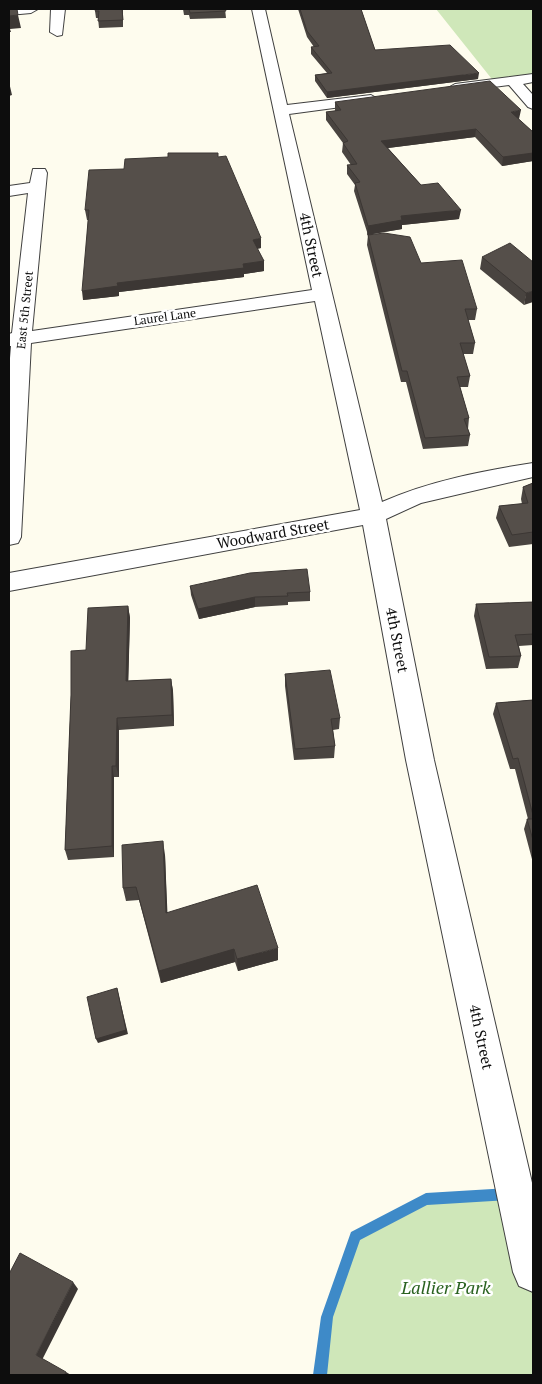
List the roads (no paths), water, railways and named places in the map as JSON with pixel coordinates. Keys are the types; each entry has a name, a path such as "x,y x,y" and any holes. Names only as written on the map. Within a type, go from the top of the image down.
{"street":[{"path":"9,11 31,9"},
{"path":"57,32 58,9"},
{"name":"4th Street","path":"258,9 373,514 420,760 531,1263"},
{"path":"438,90 533,78"},
{"path":"513,81 533,104"},
{"path":"282,110 390,97"},
{"name":"East 5th Street","path":"9,191 39,180 15,339 9,537"},
{"name":"Laurel Lane","path":"15,339 322,294"},
{"name":"Woodward Street","path":"9,582 373,514 413,497 533,470"}],"waterway":[{"path":"320,1375 327,1317 355,1236 426,1199 509,1194"}],"park label":[{"name":"Lallier Park","path":"446,1288"}]}
